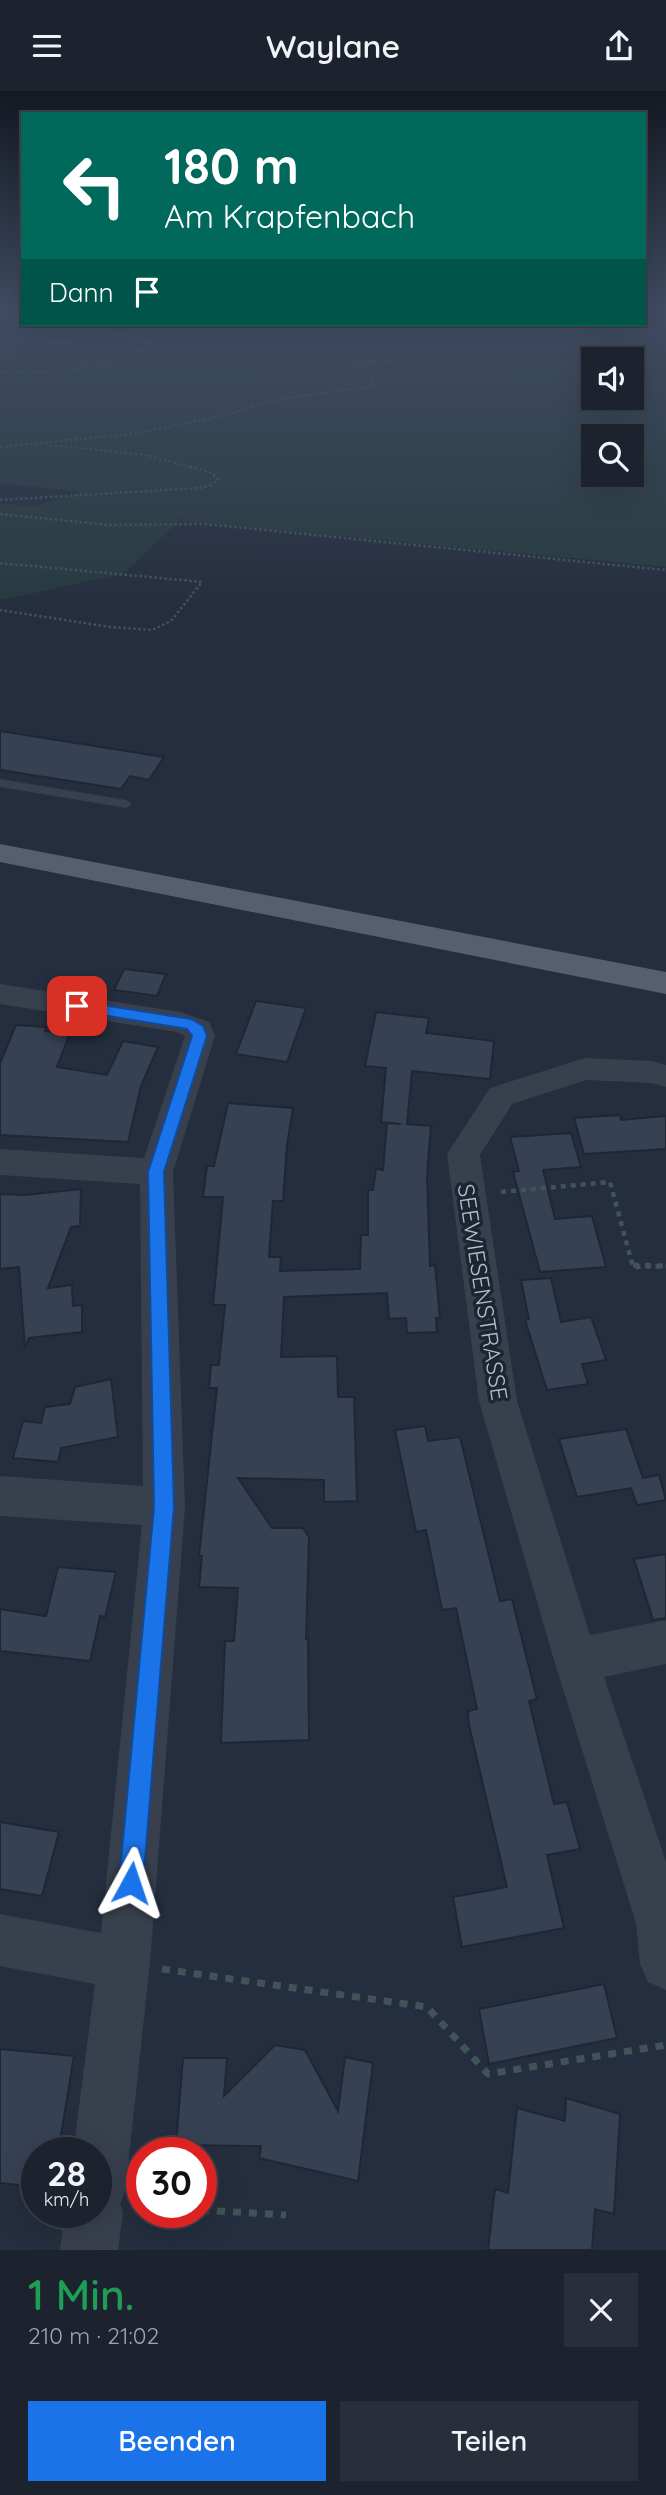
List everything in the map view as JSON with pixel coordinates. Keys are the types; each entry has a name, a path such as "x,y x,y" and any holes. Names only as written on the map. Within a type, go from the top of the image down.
{"main road":[{"path":"0,853 666,983"}],"street":[{"path":"0,994 181,1022 198,1029 199,1043 156,1172 164,1507 124,1963 103,2137"},
{"name":"SEEWIESENSTRASSE","path":"666,1076 652,1072 585,1069 501,1096 463,1153 498,1401 576,1660 660,1923 666,1964"},
{"path":"0,1161 156,1172"},
{"path":"0,1496 164,1507"},
{"path":"576,1660 666,1642"},
{"path":"0,1940 124,1963"},
{"path":"89,2250 92,2228"}],"lane":[{"path":"0,783 126,804"}],"path":[{"path":"0,447 43,444 207,420 243,410"},
{"path":"0,501 200,488 211,485 218,479 212,473 147,455 43,444"},
{"path":"0,514 108,525 203,524 666,570"},
{"path":"0,563 202,582 171,621 152,630 110,627 0,610"},
{"path":"469,1195 610,1182 633,1267 666,1266"},
{"path":"124,1963 427,2007 488,2074 666,2045"},
{"path":"217,2211 286,2215"}],"green space":[{"path":"0,410 666,410 666,567 181,521 199,502 123,574 0,600 0,504 35,506 80,492 0,483"}],"building":[{"path":"0,731 164,757 149,780 130,776 121,789 0,770"},
{"path":"124,969 166,974 157,996 114,990"},
{"path":"256,1001 306,1008 287,1062 236,1054"},
{"path":"376,1012 429,1018 426,1033 494,1041 490,1079 412,1071 407,1124 431,1126 427,1176 430,1266 435,1265 440,1318 436,1318 437,1332 407,1333 406,1318 389,1319 387,1293 284,1297 281,1357 337,1356 338,1397 354,1397 357,1501 324,1502 324,1480 238,1478 272,1528 303,1528 309,1537 306,1639 309,1740 221,1743 225,1641 234,1641 238,1588 199,1587 202,1556 199,1556 217,1388 209,1388 211,1365 219,1365 225,1305 213,1305 223,1197 203,1197 207,1166 214,1166 228,1103 293,1108 283,1201 273,1201 269,1257 281,1257 280,1271 360,1269 361,1235 368,1235 368,1190 373,1190 376,1169 383,1170 387,1123 401,1124 381,1122 386,1068 365,1066"},
{"path":"16,1025 46,1027 45,1031 70,1033 57,1067 107,1075 123,1041 158,1047 141,1086 128,1142 0,1135 0,1063"},
{"path":"620,1115 621,1120 666,1116 666,1149 584,1154 574,1118"},
{"path":"571,1133 581,1167 543,1170 555,1219 592,1216 606,1267 540,1272 513,1172 519,1171 510,1137"},
{"path":"81,1189 80,1226 71,1227 48,1288 72,1285 73,1306 82,1305 82,1332 29,1338 25,1349 19,1267 0,1269 0,1194 25,1195"},
{"path":"551,1278 561,1322 591,1317 606,1360 582,1364 588,1384 547,1390 525,1320 529,1319 521,1280"},
{"path":"111,1379 118,1437 61,1448 58,1462 13,1458 23,1421 41,1423 45,1407 70,1404 75,1387"},
{"path":"425,1426 428,1441 460,1437 500,1601 512,1599 537,1699 529,1701 554,1804 567,1802 580,1849 547,1855 564,1928 462,1947 453,1897 507,1887 469,1725 468,1711 477,1709 456,1608 442,1610 426,1530 416,1532 395,1430"},
{"path":"626,1429 643,1478 659,1475 666,1500 637,1505 631,1488 577,1497 559,1439"},
{"path":"666,1554 666,1618 653,1620 634,1559"},
{"path":"58,1567 116,1572 105,1617 100,1616 90,1661 0,1651 0,1609 46,1616"},
{"path":"0,1822 59,1832 42,1896 0,1889"},
{"path":"604,1984 617,2038 489,2064 479,2009"},
{"path":"275,2045 305,2050 338,2111 345,2057 373,2063 358,2181 259,2158 261,2146 217,2145 217,2137 177,2137 183,2058 227,2058 224,2096"},
{"path":"0,2049 74,2056 61,2137 21,2137 21,2185 0,2183"},
{"path":"566,2098 620,2114 614,2214 595,2209 592,2250 488,2250 495,2189 508,2193 517,2108 565,2121"}],"route":[{"path":"77,1006 191,1024 198,1029 200,1036 156,1172 164,1507 131,1883"}]}
